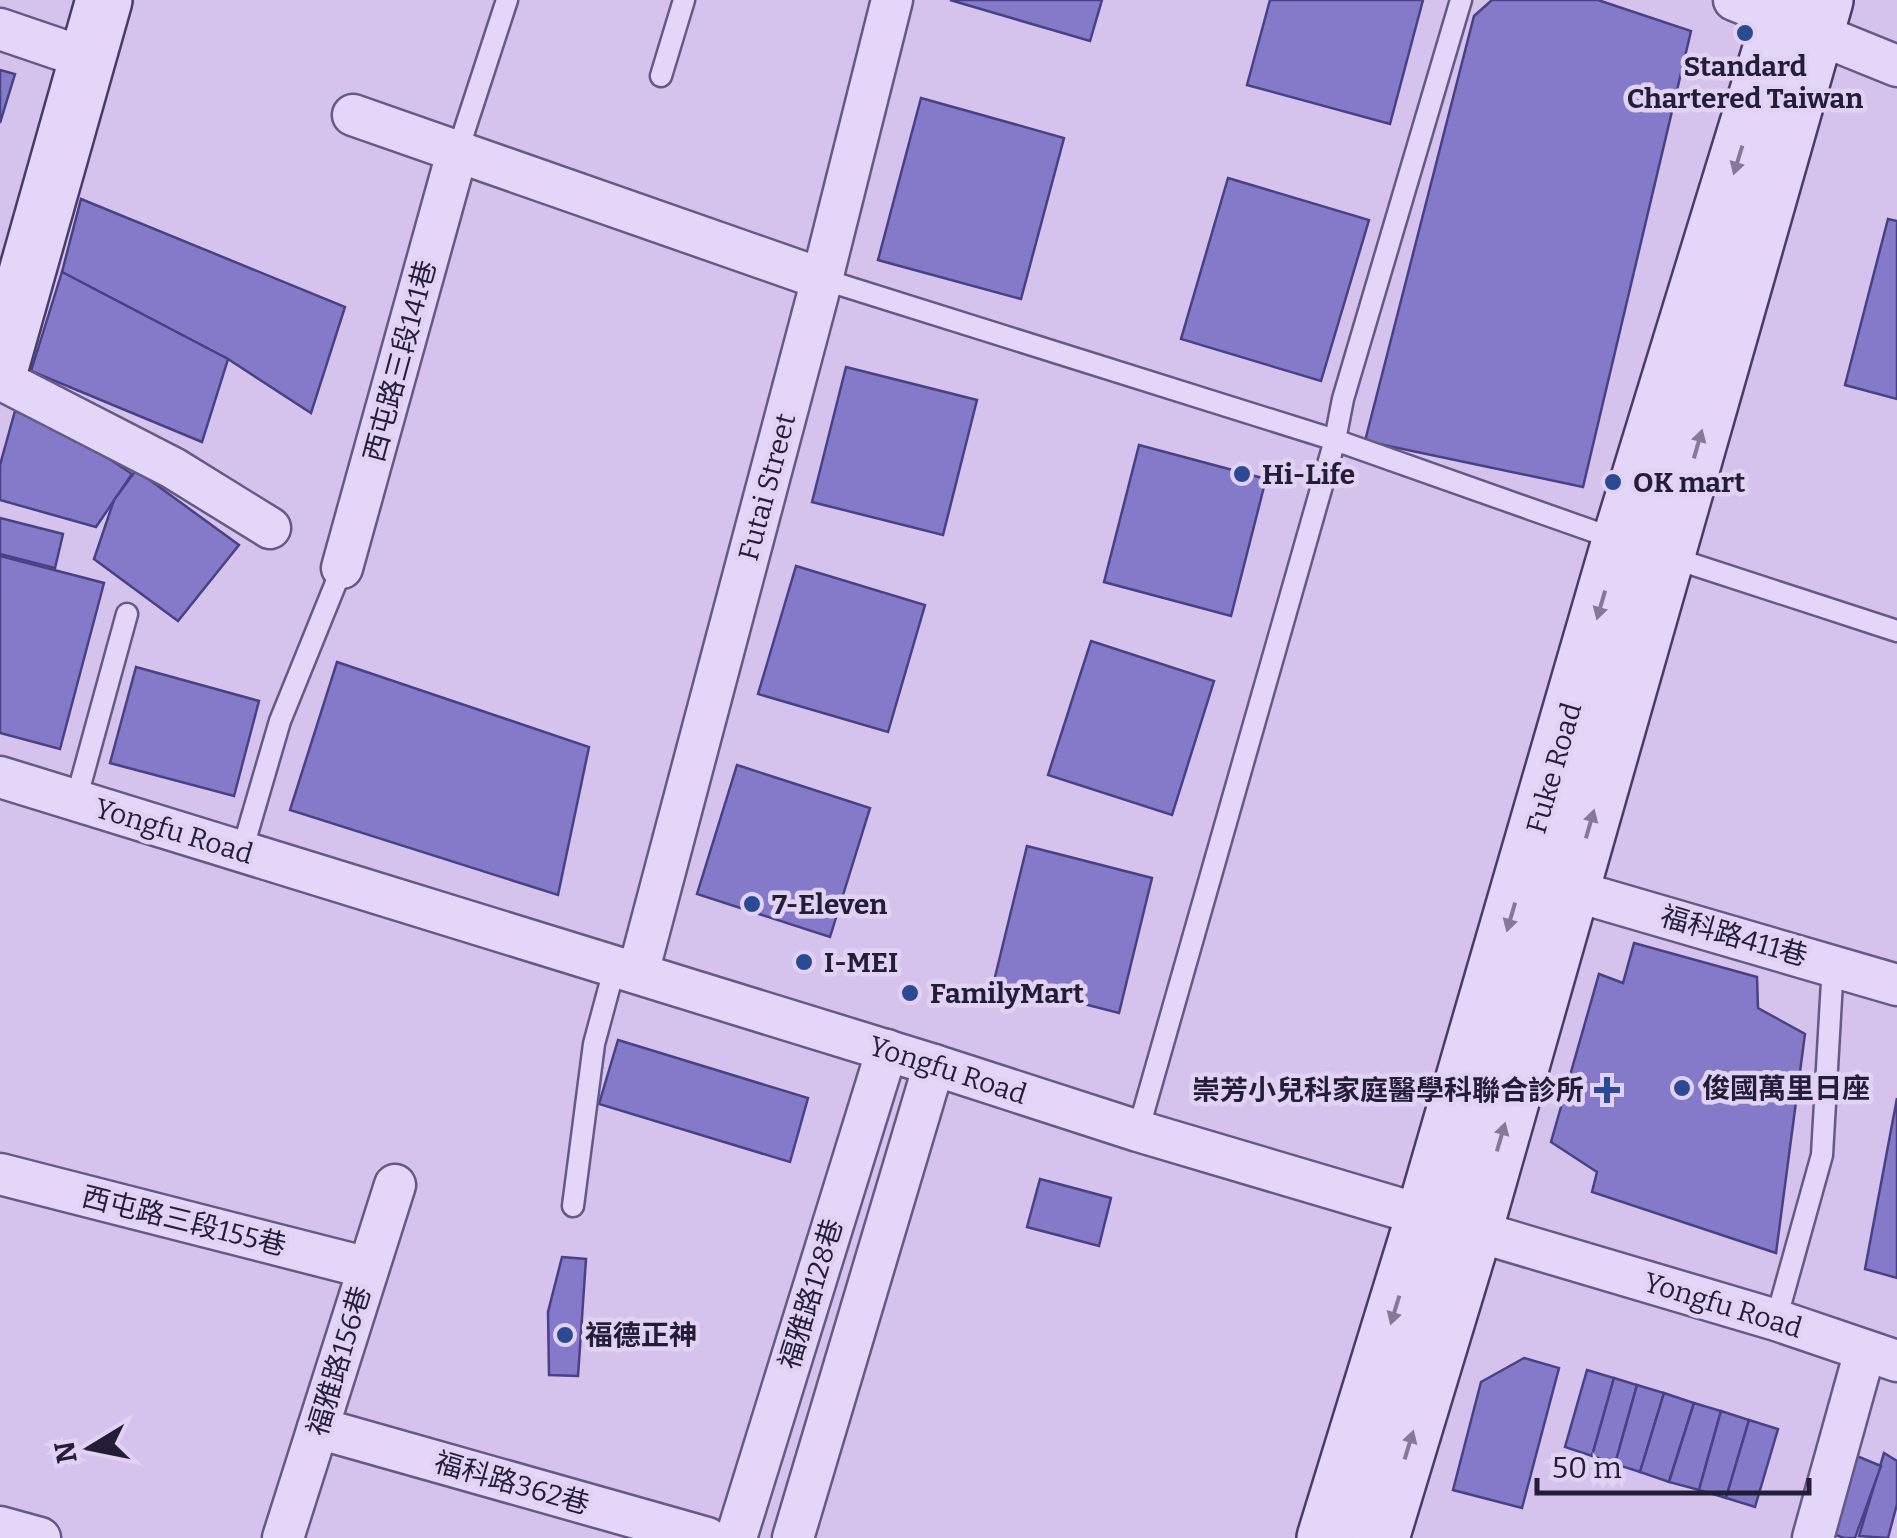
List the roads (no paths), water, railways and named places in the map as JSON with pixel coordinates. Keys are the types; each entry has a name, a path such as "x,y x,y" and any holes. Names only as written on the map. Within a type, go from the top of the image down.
{"street":[{"path":"0,368 104,0"},
{"name":"Futai Street","path":"626,970 822,279 892,0"},
{"path":"1789,10 1897,66"},
{"name":"Fuke Road","path":"1381,1538 1449,1224 1643,549 1789,10"},
{"path":"0,29 88,58"},
{"path":"352,114 822,279"},
{"name":"西屯路三段141巷","path":"342,568 457,153"},
{"path":"0,379 173,468 270,528"},
{"name":"Fuke Road","path":"1325,1538 1449,1224 1571,890 1643,549"},
{"name":"Yongfu Road","path":"0,777 934,1064 1138,1131 1776,1320 1881,1356"},
{"name":"福科路411巷","path":"1571,890 1897,985"},
{"name":"福雅路128巷","path":"736,1538 887,1050"},
{"name":"福雅路128巷","path":"793,1538 934,1064"},
{"name":"西屯路三段155巷","path":"0,1174 368,1268"},
{"name":"福雅路156巷","path":"284,1538 394,1185"},
{"path":"1812,1538 1881,1356"},
{"name":"福科路362巷","path":"318,1428 707,1538"},
{"path":"0,1527 40,1538"}],"lane":[{"path":"457,153 508,0"},
{"path":"660,76 684,0"},
{"path":"1138,1131 1461,0"},
{"path":"822,279 1335,440 1643,549 1897,631"},
{"path":"242,851 280,721 342,568"},
{"path":"76,800 127,614"},
{"path":"1776,1320 1822,1155 1833,964"},
{"path":"573,1206 594,1044 626,970"}],"place":[{"name":"Standard Chartered Taiwan","path":"1745,33"},
{"name":"Hi-Life","path":"1242,474"},
{"name":"OK mart","path":"1613,482"},
{"name":"7-Eleven","path":"752,904"},
{"name":"I-MEI","path":"804,962"},
{"name":"FamilyMart","path":"910,993"},
{"name":"俊國萬里日座","path":"1682,1088"},
{"name":"崇芳小兒科家庭醫學科聯合診所","path":"1607,1090"},
{"name":"福德正神","path":"565,1335"}]}
